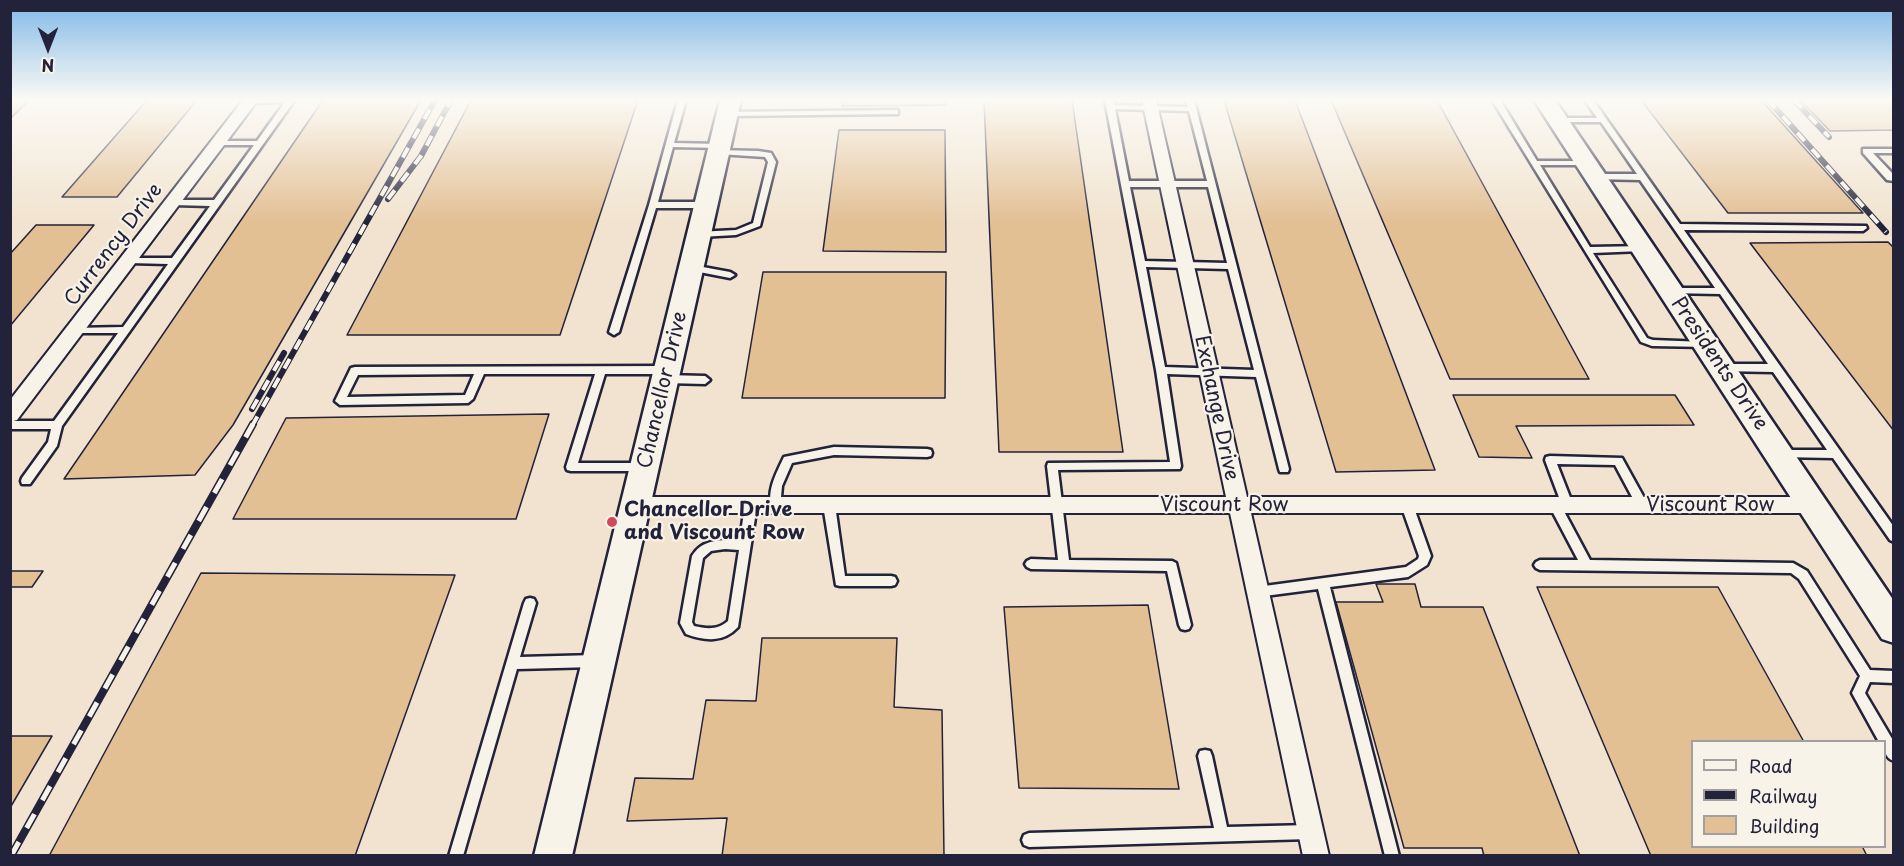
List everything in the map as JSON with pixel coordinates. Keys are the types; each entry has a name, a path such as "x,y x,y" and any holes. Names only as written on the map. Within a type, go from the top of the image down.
{"street":[{"name":"Currency Drive","path":"10,416 221,140"},
{"name":"Chancellor Drive","path":"553,855 722,140"},
{"name":"Exchange Drive","path":"1158,140 1316,855"},
{"name":"Presidents Drive","path":"1571,140 1893,628"},
{"name":"Viscount Row","path":"636,505 1813,505"}],"lane":[{"path":"26,481 53,443 57,425 262,140"},
{"path":"614,332 671,140"},
{"path":"1064,565 1052,466 1176,466 1161,370 1117,140"},
{"path":"1201,140 1284,469"},
{"path":"1521,140 1644,340 1652,344 1707,345"},
{"path":"1618,140 1893,537"},
{"path":"219,143 260,143"},
{"path":"669,146 758,153 768,155 772,162 757,224 746,232 700,234"},
{"path":"1893,151 1866,151 1890,178 1893,178"},
{"path":"1534,162 1643,177"},
{"path":"1126,184 1212,184"},
{"path":"173,202 217,203"},
{"path":"653,205 706,205"},
{"path":"1677,227 1863,228"},
{"path":"1587,250 1642,248"},
{"path":"129,260 175,261"},
{"path":"1140,264 1232,266"},
{"path":"692,268 730,275"},
{"path":"1670,291 1722,291"},
{"path":"76,330 125,330"},
{"path":"1722,368 1775,368"},
{"path":"601,370 571,467 645,467"},
{"path":"480,371 468,399 340,401 355,371 601,370 705,380"},
{"path":"1161,370 1208,370 1260,374"},
{"path":"10,425 57,425"},
{"path":"776,505 777,486 788,459 834,451 927,453"},
{"path":"1779,454 1835,454"},
{"path":"1587,565 1561,505 1550,460 1618,461 1642,505"},
{"path":"744,545 712,545 703,549 698,556 686,623 690,630 700,634 717,634 727,631 734,623 751,505"},
{"path":"829,505 840,581 891,581"},
{"path":"1257,592 1408,572 1423,562 1425,556 1407,505"},
{"path":"1031,564 1172,566 1185,625"},
{"path":"1540,565 1793,568 1803,575 1867,676"},
{"path":"1323,584 1392,855"},
{"path":"456,855 530,603"},
{"path":"513,663 599,661"},
{"path":"1867,676 1893,677"},
{"path":"1867,676 1858,693 1885,740"},
{"path":"1205,756 1222,834"},
{"path":"1029,840 1311,832"}],"shaded area":[{"path":"10,140 1893,140 1893,855 11,855"}],"building":[{"path":"112,140 164,140 117,197 62,197"},
{"path":"295,140 398,140 233,425 195,475 64,479"},
{"path":"450,140 625,140 560,335 347,335"},
{"path":"838,140 945,140 946,252 823,251"},
{"path":"986,140 1078,140 1123,452 999,452"},
{"path":"1236,140 1310,140 1435,470 1336,472"},
{"path":"1348,140 1459,140 1589,379 1450,379"},
{"path":"1672,140 1797,140 1863,213 1728,213"},
{"path":"36,225 94,225 10,326 10,254"},
{"path":"1888,242 1894,248 1894,431 1750,243"},
{"path":"763,272 946,272 945,398 742,398"},
{"path":"1453,395 1675,395 1694,425 1516,426 1532,458 1479,457"},
{"path":"549,414 516,519 233,519 286,418"},
{"path":"10,571 43,571 32,587 10,587"},
{"path":"201,573 455,575 355,856 49,856"},
{"path":"1376,584 1415,584 1421,607 1483,607 1580,856 1484,856 1482,848 1404,848 1336,602 1383,602"},
{"path":"1537,587 1718,587 1803,740 1691,740 1691,848 1863,848 1867,856 1651,856"},
{"path":"1148,605 1179,789 1019,788 1004,607"},
{"path":"762,638 897,638 894,707 942,710 944,856 722,856 727,818 627,821 635,778 693,779 706,700 756,701"},
{"path":"10,736 52,736 10,808"}],"railway":[{"path":"252,426 412,140"},
{"path":"388,199 421,156 429,140"},
{"path":"1804,140 1886,232"},
{"path":"252,409 284,353"},
{"path":"11,856 253,424"}],"place":[{"name":"Chancellor Drive and Viscount Row","path":"612,522"}]}
